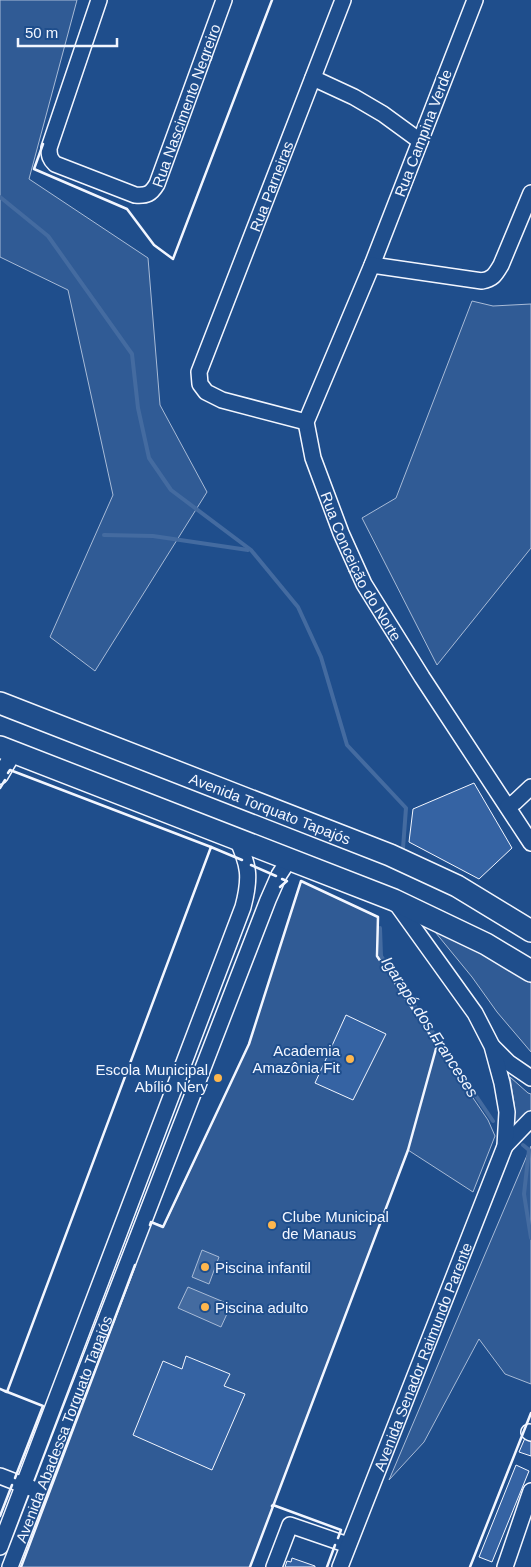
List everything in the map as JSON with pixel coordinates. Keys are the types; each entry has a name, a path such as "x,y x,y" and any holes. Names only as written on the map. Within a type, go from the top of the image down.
{"highway":[{"name":"Avenida Torquato Tapajós","path":"0,703 390,855 457,886 531,931"},
{"path":"7,749 394,900 486,944 531,971"}],"street":[{"name":"Rua Nascimento Negreiro","path":"99,0 49,148 51,160 56,164 135,195 145,196 152,192 157,184 224,0"},
{"name":"Rua Parneiras","path":"306,422 222,400 206,392 200,384 199,372 343,0"},
{"name":"Rua Campina Verde","path":"372,265 475,0"},
{"path":"312,78 354,97 383,114 420,141"},
{"path":"306,422 372,265 482,281 490,280 501,265 531,193"},
{"name":"Rua Conceição do Norte","path":"306,422 313,458 340,533 364,584 422,677 531,843"},
{"path":"0,776 7,749"},
{"path":"508,806 531,787"},
{"name":"Avenida Abadessa Torquato Tapajós","path":"0,1546 243,907 247,891 248,874 246,857 236,837"},
{"name":"Avenida Abadessa Torquato Tapajós","path":"10,1567 268,900 279,875 290,858"},
{"name":"Avenida Senador Raimundo Parente","path":"340,1567 505,1146 506,1112 502,1083 492,1046 474,1013 394,900"},
{"path":"212,989 231,995"},
{"path":"492,1046 509,1063 531,1078"},
{"name":"Avenida Senador Raimundo Parente","path":"505,1146 531,1119"},
{"path":"156,1136 174,1142"},
{"path":"99,1286 116,1293"},
{"path":"0,1476 39,1491"},
{"path":"505,1567 531,1491"},
{"path":"274,1567 290,1525 348,1545"}],"shaded area":[{"path":"0,0 77,0 29,179 148,258 160,405 207,492 95,671 50,637 113,495 68,290 0,257"},
{"path":"472,301 493,306 531,304 531,548 437,665 362,518 396,498"},
{"name":"Clube Municipal de Manaus","path":"301,881 378,917 377,957 488,1120 495,1136 473,1192 408,1150 250,1567 21,1567 151,1222 164,1226 249,1044"},
{"path":"431,927 488,956 531,983 531,1052 497,1012 472,977"},
{"path":"510,1077 531,1094 531,1113 513,1129 514,1103"},
{"path":"531,1146 531,1384 505,1374 479,1339 424,1442 389,1480"},
{"name":"Piscina infantil","path":"202,1250 219,1257 209,1284 192,1277"},
{"name":"Piscina adulto","path":"188,1287 231,1305 221,1327 178,1308"}],"building":[{"path":"474,783 512,848 479,879 409,842 413,809"},
{"name":"Academia Amazônia Fit","path":"346,1015 386,1034 353,1100 315,1083"},
{"path":"186,1356 230,1374 224,1386 245,1394 212,1470 133,1435 163,1361 182,1369"},
{"path":"525,1438 531,1440 531,1456 519,1452"},
{"path":"516,1465 529,1471 492,1562 479,1557"},
{"path":"292,1558 315,1567 285,1567 287,1561 291,1562"}],"waterway":[{"path":"0,197 48,236 132,354 138,408 149,458 171,490 251,550 298,607 321,657 347,745 406,808 403,848"},
{"path":"104,535 153,536 248,550"},
{"name":"Igarapé dos Franceses","path":"380,928 381,956 493,1121"},
{"name":"Igarapé dos Franceses","path":"523,1145 529,1150 524,1194 531,1238"}],"wall":[{"path":"43,144 34,169 127,209 154,245 173,259 272,0"},
{"path":"8,773 10,770 211,848"},
{"path":"0,788 5,780"},
{"path":"0,1389 7,1392 211,847 242,860"},
{"path":"251,865 276,876"},
{"path":"280,887 287,881 282,879"},
{"path":"150,1225 151,1222 163,1227 249,1044 301,881 378,917 377,956 437,1045 408,1150 250,1567"},
{"path":"21,1567 135,1265"},
{"path":"5,1391 43,1406 15,1478"},
{"path":"470,1567 531,1413"},
{"path":"0,1516 12,1485"},
{"path":"272,1506 341,1530 338,1538"},
{"path":"327,1567 335,1545"}],"place":[{"name":"Academia Amazônia Fit","path":"350,1059"},
{"name":"Escola Municipal Abílio Nery","path":"218,1078"},
{"name":"Clube Municipal de Manaus","path":"272,1225"},
{"name":"Piscina infantil","path":"205,1267"},
{"name":"Piscina adulto","path":"205,1307"}]}
